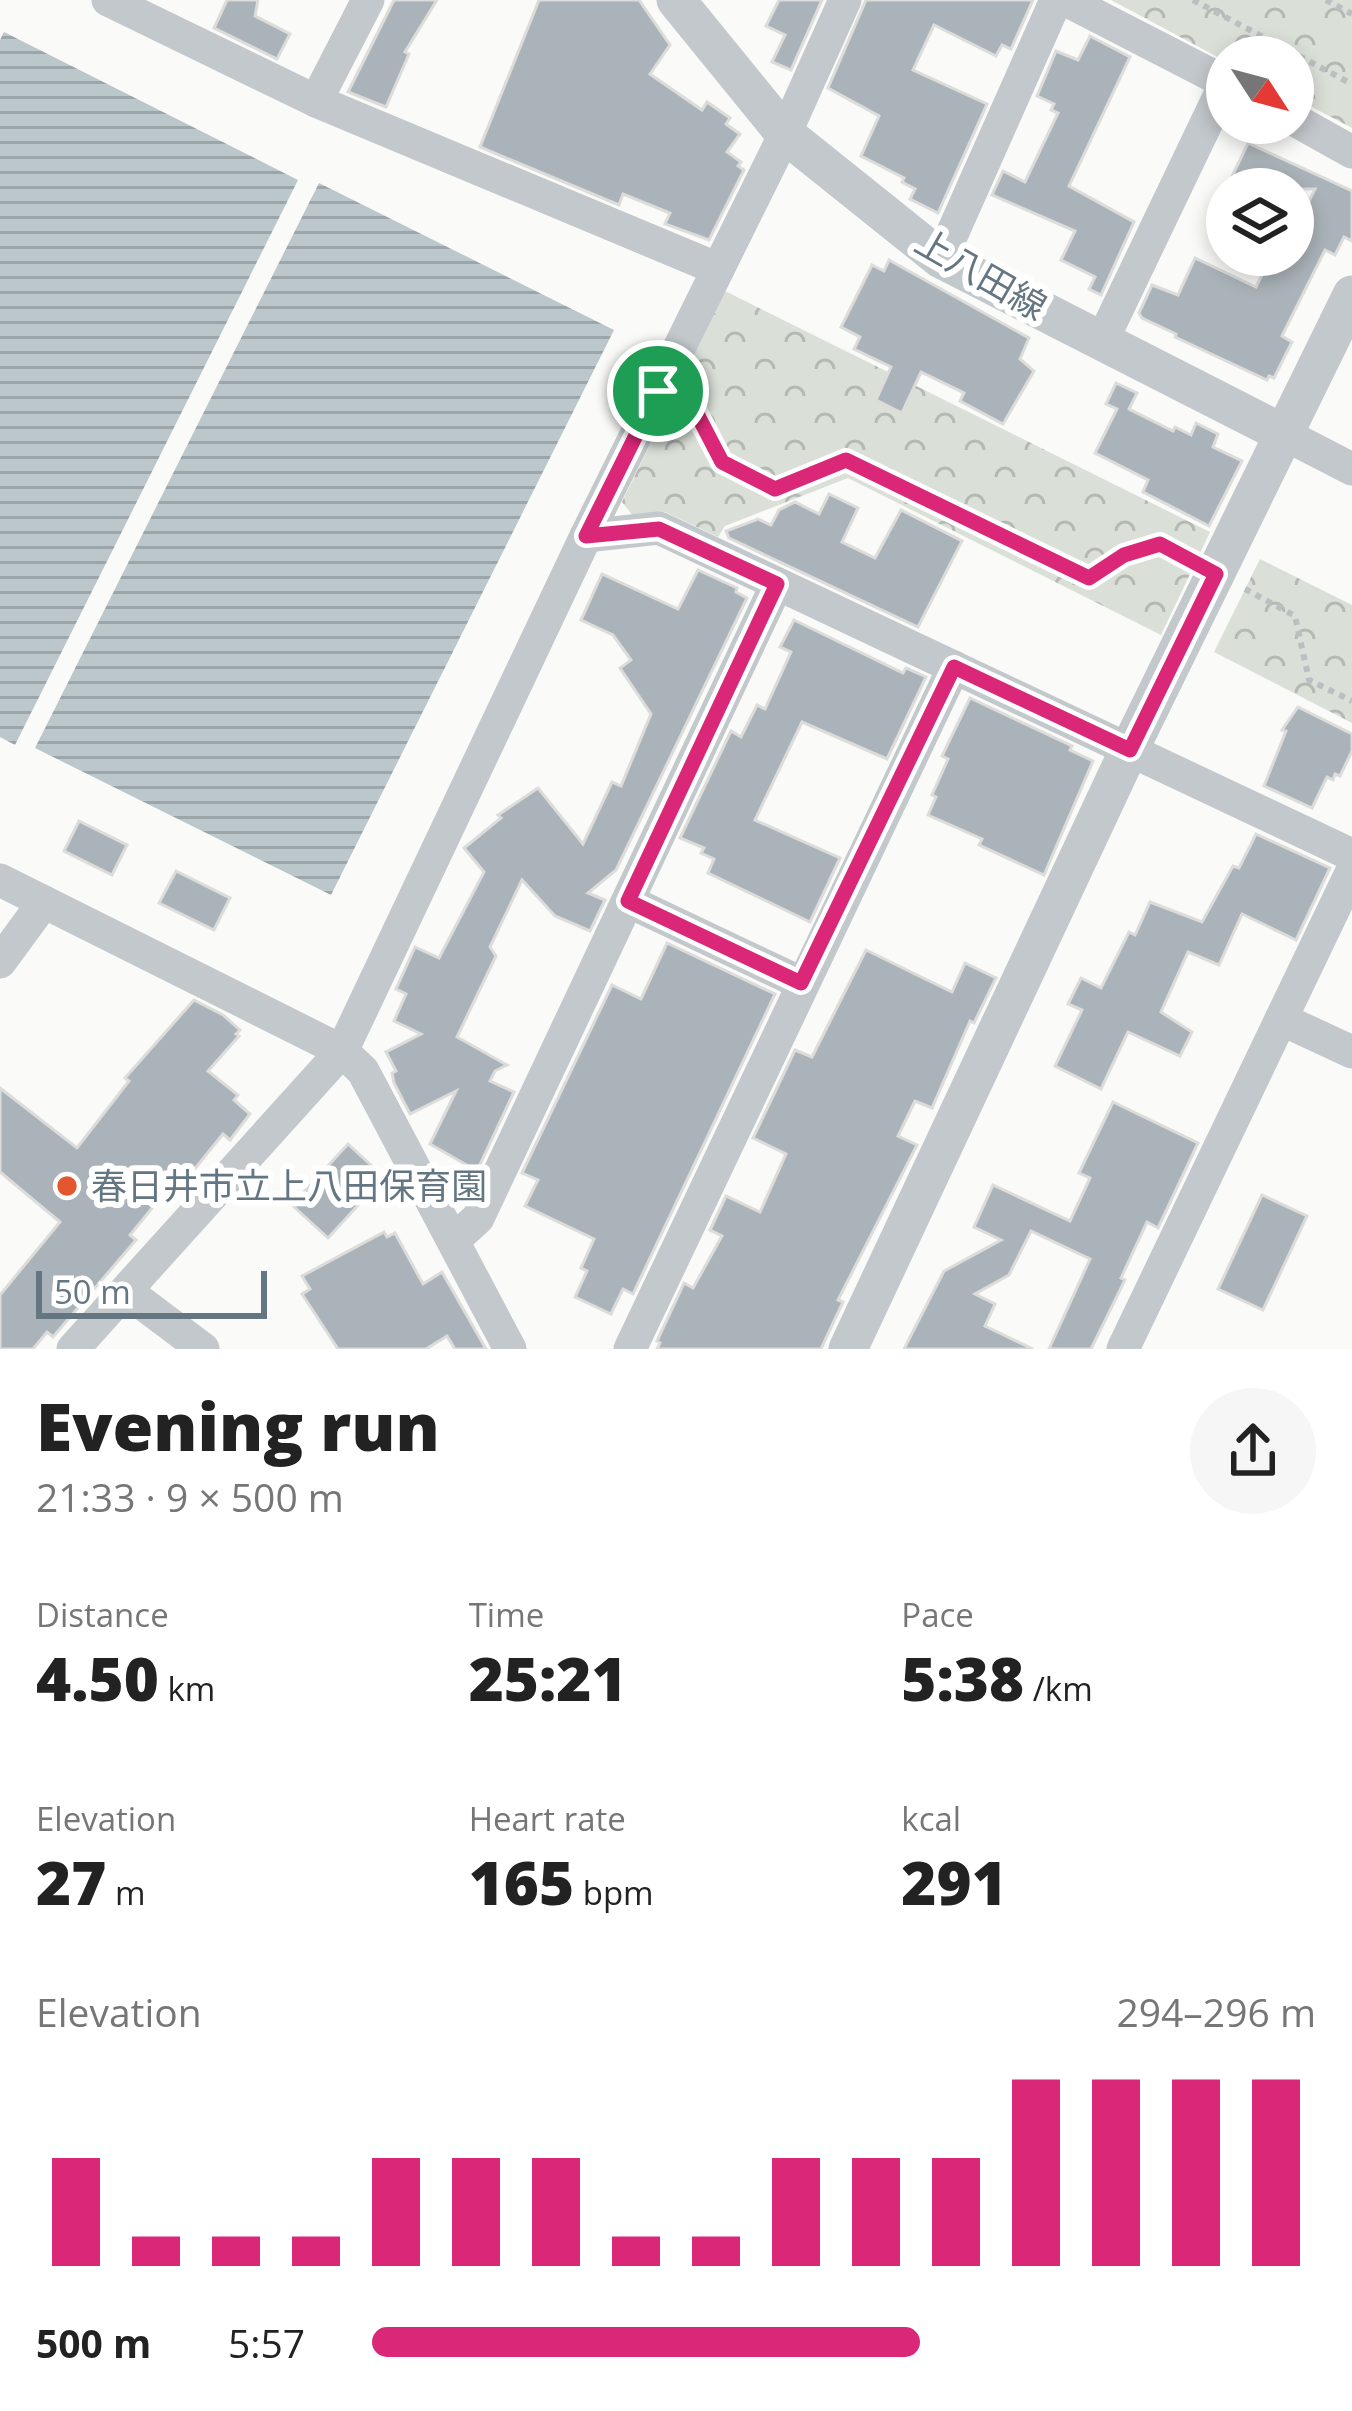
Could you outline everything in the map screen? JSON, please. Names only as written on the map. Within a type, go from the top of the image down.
[{"type":"street","points":[[108,0],[316,101],[718,269]]},
{"type":"street","points":[[316,101],[368,0]]},
{"type":"street","name":"上八田線","points":[[676,0],[785,134],[941,259],[1284,434]]},
{"type":"street","points":[[73,1349],[342,1051],[586,536],[785,134],[845,0]]},
{"type":"street","points":[[941,259],[1056,0]]},
{"type":"street","points":[[1066,0],[1206,72]]},
{"type":"street","points":[[1102,341],[1206,124]]},
{"type":"street","points":[[1314,131],[1352,152]]},
{"type":"street","points":[[848,1349],[1130,750],[1352,295]]},
{"type":"street","points":[[1284,434],[1352,469]]},
{"type":"street","points":[[586,536],[659,529],[1352,855]]},
{"type":"street","points":[[455,1239],[478,1218],[777,584]]},
{"type":"street","points":[[630,1349],[954,667]]},
{"type":"street","points":[[1123,1349],[1352,871]]},
{"type":"street","points":[[0,880],[342,1051],[363,1072],[510,1349]]},
{"type":"street","points":[[628,901],[801,983]]},
{"type":"street","points":[[0,962],[44,902]]},
{"type":"street","points":[[1281,1019],[1352,1052]]},
{"type":"street","points":[[126,1291],[203,1349]]},
{"type":"path","points":[[1193,0],[1352,84]]},
{"type":"path","points":[[1327,0],[1352,14]]},
{"type":"path","points":[[658,391],[696,412],[722,462],[775,489],[846,460],[1089,578],[1124,555],[1160,544],[1295,616],[1310,680],[1352,701]]},
{"type":"green space","points":[[1111,0],[1352,0],[1352,128],[1314,108],[1314,36],[1206,36],[1206,51]]},
{"type":"green space","points":[[725,291],[1210,532],[1161,635],[848,478],[725,526],[718,537],[665,512],[637,521],[622,502]]},
{"type":"green space","points":[[1260,559],[1352,605],[1352,723],[1214,652]]},
{"type":"shaded area","points":[[4,32],[298,180],[15,745],[0,737],[0,40]]},
{"type":"shaded area","points":[[319,183],[614,330],[331,895],[35,748]]},
{"type":"building","points":[[227,0],[258,0],[255,16],[290,34],[277,59],[214,28]]},
{"type":"building","points":[[394,0],[437,0],[405,52],[409,54],[386,107],[348,92]]},
{"type":"building","points":[[539,0],[639,0],[670,45],[650,74],[702,110],[707,102],[730,118],[726,124],[740,134],[727,152],[744,170],[709,240],[665,224],[670,213],[623,194],[619,205],[480,147]]},
{"type":"building","points":[[779,0],[822,0],[791,70],[772,62],[785,35],[766,26]]},
{"type":"building","points":[[866,0],[1033,0],[1011,49],[1002,45],[996,56],[934,25],[913,70],[987,104],[938,213],[910,199],[915,189],[902,182],[904,178],[861,156],[879,116],[828,88]]},
{"type":"building","points":[[1090,36],[1130,57],[1069,186],[1134,222],[1101,295],[1089,289],[1095,277],[1061,260],[1075,231],[992,195],[1003,171],[1025,182],[1058,113],[1051,110],[1054,104],[1037,96],[1056,51],[1078,60]]},
{"type":"building","points":[[1250,144],[1302,168],[1236,168]]},
{"type":"building","points":[[1314,173],[1352,191],[1352,241],[1344,237],[1335,255],[1325,250],[1314,272],[1314,191]]},
{"type":"building","points":[[1195,258],[1206,263],[1206,276],[1233,276],[1256,287],[1262,276],[1312,276],[1282,336],[1292,342],[1274,378],[1267,380],[1175,337],[1139,313],[1152,285],[1178,295]]},
{"type":"building","points":[[889,260],[1029,338],[1020,359],[1034,371],[1003,424],[960,401],[964,393],[921,372],[902,413],[876,400],[891,367],[854,349],[860,337],[841,327],[872,265],[884,271]]},
{"type":"building","points":[[1116,383],[1137,393],[1129,409],[1191,435],[1196,423],[1218,434],[1213,447],[1242,461],[1209,526],[1143,492],[1148,480],[1095,453],[1117,409],[1106,404]]},
{"type":"building","points":[[829,494],[858,508],[842,542],[875,558],[901,510],[962,541],[918,627],[729,538],[726,531],[758,519],[771,525],[779,510],[795,502],[819,514]]},
{"type":"building","points":[[698,570],[737,588],[747,598],[616,870],[588,893],[605,900],[590,931],[555,916],[522,880],[490,947],[496,956],[457,1037],[507,1065],[495,1071],[490,1081],[514,1092],[477,1171],[430,1144],[456,1091],[410,1114],[394,1083],[392,1073],[396,1071],[386,1052],[421,1034],[394,1021],[406,994],[396,989],[415,947],[439,958],[484,872],[464,848],[501,818],[498,815],[538,788],[583,844],[612,782],[621,786],[651,714],[620,668],[631,660],[613,635],[581,620],[602,574],[678,609]]},
{"type":"building","points":[[794,620],[903,673],[906,668],[926,677],[887,759],[802,722],[755,820],[840,858],[810,922],[708,873],[714,859],[701,853],[704,848],[680,838],[731,731],[741,737],[757,705],[765,709],[791,652],[780,647]]},
{"type":"building","points":[[970,698],[1072,746],[1070,750],[1093,761],[1044,875],[928,815],[948,759],[942,756]]},
{"type":"building","points":[[1298,707],[1352,734],[1352,751],[1340,776],[1327,777],[1312,808],[1264,786],[1286,731],[1282,730]]},
{"type":"building","points":[[79,821],[127,845],[112,875],[64,851]]},
{"type":"building","points":[[1256,834],[1330,868],[1296,940],[1242,914],[1219,965],[1188,952],[1161,1012],[1192,1032],[1180,1056],[1128,1032],[1101,1089],[1055,1066],[1082,1010],[1068,1004],[1081,978],[1101,988],[1150,902],[1202,922]]},
{"type":"building","points":[[176,871],[230,898],[214,930],[159,903]]},
{"type":"building","points":[[667,943],[775,994],[633,1294],[623,1289],[611,1314],[575,1297],[594,1239],[525,1206],[538,1180],[522,1173],[612,985],[641,999]]},
{"type":"building","points":[[866,950],[952,992],[965,963],[996,978],[974,1023],[970,1021],[932,1108],[915,1101],[898,1136],[917,1145],[838,1300],[843,1302],[821,1349],[657,1349],[684,1283],[693,1288],[722,1236],[710,1230],[726,1196],[760,1212],[786,1154],[753,1138],[795,1050],[812,1057]]},
{"type":"building","points":[[194,1000],[240,1030],[208,1071],[238,1095],[234,1100],[250,1114],[230,1140],[223,1134],[172,1197],[166,1191],[130,1235],[136,1240],[53,1337],[47,1332],[33,1349],[0,1349],[0,1295],[60,1222],[0,1172],[0,1088],[77,1148],[129,1081],[125,1078]]},
{"type":"building","points":[[1113,1102],[1198,1143],[1158,1228],[1147,1222],[1091,1349],[1049,1349],[1090,1259],[1031,1231],[1009,1275],[975,1294],[995,1304],[985,1326],[1033,1349],[904,1349],[944,1271],[1001,1240],[974,1227],[993,1185],[1070,1221],[1090,1178],[1079,1173]]},
{"type":"building","points":[[348,1144],[384,1177],[328,1238],[292,1205]]},
{"type":"building","points":[[1262,1195],[1307,1216],[1263,1310],[1218,1289]]},
{"type":"building","points":[[384,1232],[387,1237],[395,1233],[423,1284],[442,1272],[486,1349],[455,1349],[447,1336],[426,1349],[338,1349],[302,1294],[310,1289],[302,1276]]},
{"type":"place","name":"春日井市立上八田保育園","points":[[67,1186]]},
{"type":"route","points":[[658,391],[696,412],[722,462],[775,489],[846,460],[1089,578],[1124,555],[1160,544],[1216,574],[1130,750],[954,667],[801,983],[628,901],[777,584],[659,529],[586,536],[658,391]]}]
